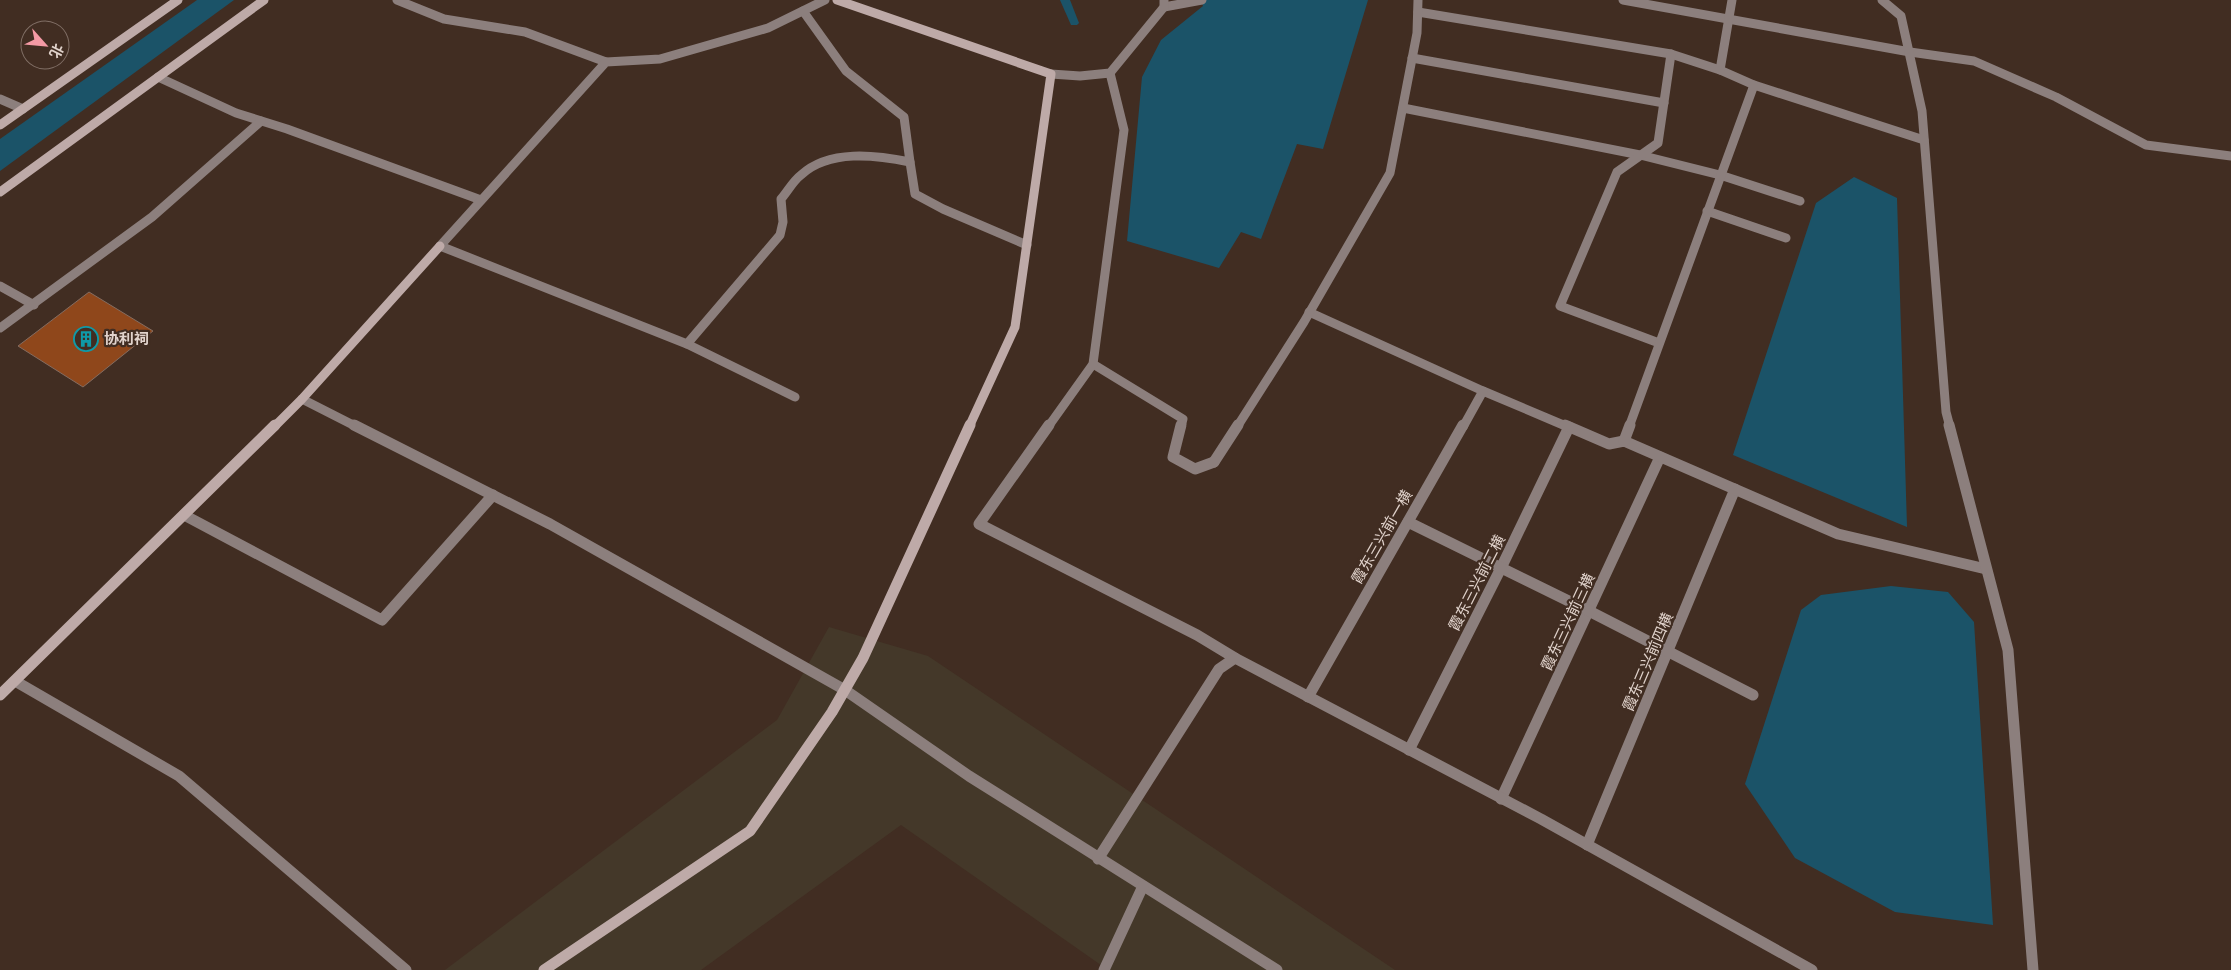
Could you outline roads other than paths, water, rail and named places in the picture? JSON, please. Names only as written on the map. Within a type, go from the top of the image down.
[{"type":"street","points":[[0,125],[178,0]]},
{"type":"street","points":[[0,192],[264,0]]},
{"type":"street","points":[[397,0],[444,19],[525,32],[606,62],[660,60],[768,28],[825,0]]},
{"type":"street","points":[[837,0],[1051,74],[1080,76],[1110,73],[1164,4],[1202,0]]},
{"type":"street","points":[[1093,364],[1183,419],[1173,457],[1195,469],[1214,462],[1309,312],[1390,173],[1417,33],[1418,0]]},
{"type":"street","points":[[1623,0],[1974,62],[2056,97],[2146,145],[2231,156]]},
{"type":"street","points":[[1720,70],[1732,0]]},
{"type":"street","points":[[1882,0],[1901,16],[1922,112],[1946,412],[2008,650],[2033,970]]},
{"type":"street","points":[[803,11],[846,71],[904,117],[915,194],[943,209],[1026,245]]},
{"type":"street","points":[[1418,12],[1671,54],[1720,70],[1754,85],[1924,140]]},
{"type":"street","points":[[1660,343],[1560,306],[1616,172],[1658,143],[1671,54]]},
{"type":"street","points":[[1412,58],[1664,103]]},
{"type":"street","points":[[0,695],[302,399],[606,62]]},
{"type":"street","points":[[1110,73],[1124,130],[1093,364],[979,524],[1197,635],[1234,658],[1587,845],[1812,970]]},
{"type":"street","points":[[544,970],[750,831],[832,712],[845,690],[863,658],[1015,327],[1051,74]]},
{"type":"street","points":[[158,77],[236,113],[481,200]]},
{"type":"street","points":[[1624,441],[1754,85]]},
{"type":"street","points":[[0,99],[23,109]]},
{"type":"street","points":[[1403,108],[1640,155],[1720,174],[1800,201]]},
{"type":"street","points":[[0,328],[152,217],[261,121]]},
{"type":"street","points":[[687,344],[780,235],[783,222],[781,199],[803,172],[833,159],[882,156],[910,162]]},
{"type":"street","points":[[1707,211],[1786,238]]},
{"type":"street","points":[[440,246],[687,344],[795,397]]},
{"type":"street","points":[[0,286],[34,305]]},
{"type":"street","points":[[1309,312],[1483,392],[1609,444],[1624,441],[1838,534],[1986,569]]},
{"type":"street","name":"霞东三兴前一横","points":[[1308,697],[1483,392]]},
{"type":"street","points":[[302,399],[550,524],[845,690],[969,776],[1277,970]]},
{"type":"street","name":"霞东三兴前二横","points":[[1409,750],[1502,568],[1569,427]]},
{"type":"street","name":"霞东三兴前三横","points":[[1501,799],[1660,457]]},
{"type":"street","name":"霞东三兴前四横","points":[[1587,845],[1735,489]]},
{"type":"street","points":[[184,515],[382,620],[493,495]]},
{"type":"street","points":[[1408,522],[1753,695]]},
{"type":"street","points":[[1098,859],[1219,669],[1234,658]]},
{"type":"street","points":[[15,681],[179,776],[406,970]]},
{"type":"street","points":[[1104,970],[1143,886]]},
{"type":"water","points":[[197,0],[234,0],[0,171],[0,139]]},
{"type":"water","points":[[1201,0],[1368,0],[1323,149],[1297,144],[1261,239],[1241,232],[1219,268],[1127,241],[1142,77],[1161,40],[1203,6]]},
{"type":"water","points":[[1854,177],[1897,198],[1907,527],[1733,455],[1816,203]]},
{"type":"water","points":[[1891,586],[1948,592],[1974,622],[1993,925],[1895,912],[1795,858],[1745,784],[1801,610],[1821,595]]},
{"type":"waterway","points":[[1065,0],[1074,23]]},
{"type":"place","name":"协利祠","points":[[86,339]]}]
